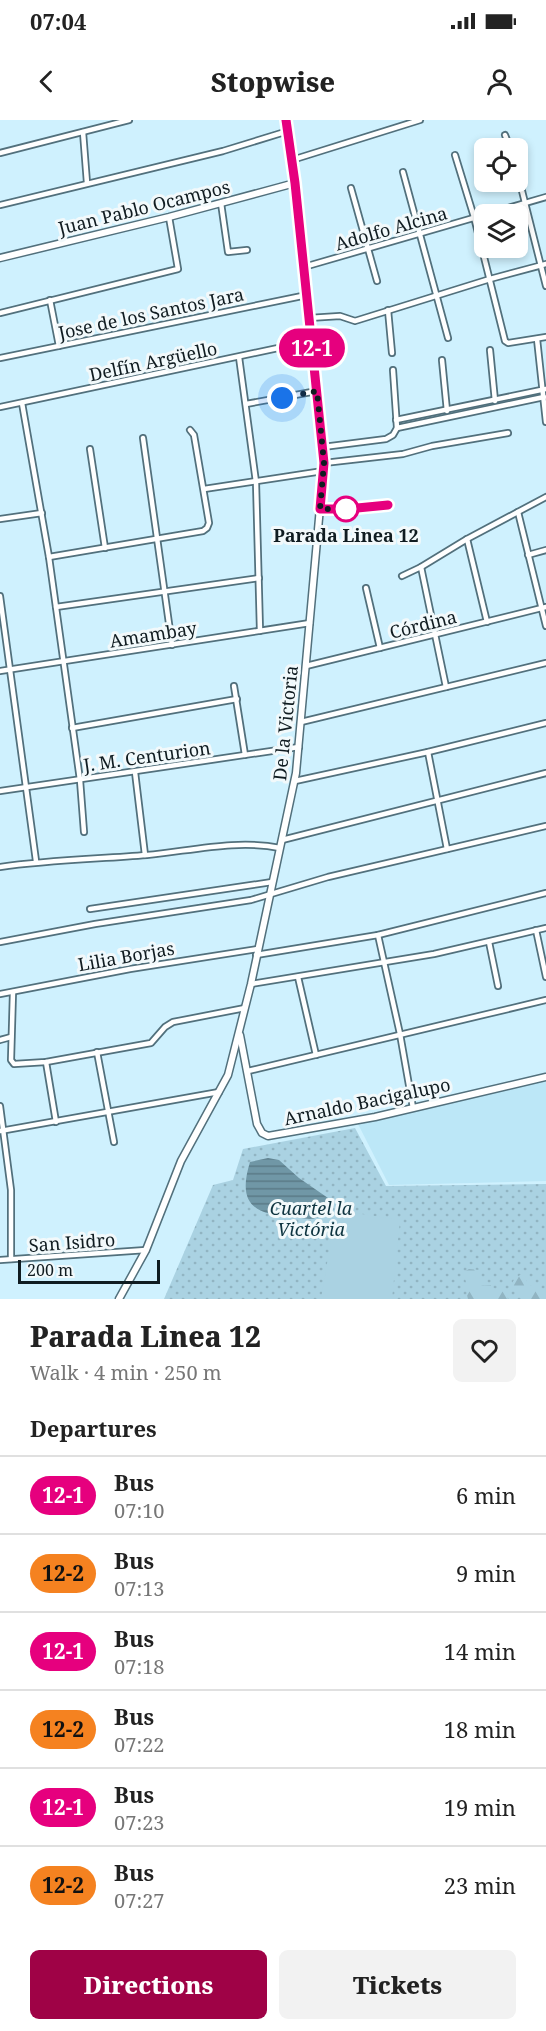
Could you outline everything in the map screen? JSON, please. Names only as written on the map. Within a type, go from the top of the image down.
[{"type":"main road","name":"De la Victoria","points":[[118,1299],[146,1250],[181,1161],[228,1075],[239,1047],[239,1032],[295,781],[324,463],[295,183],[286,120]]},
{"type":"main road","name":"Juan Pablo Ocampos","points":[[0,258],[169,217],[295,183]]},
{"type":"main road","name":"Arnaldo Bacigalupo","points":[[239,1047],[248,1071],[257,1124],[262,1133],[268,1136],[375,1117],[546,1077]]},
{"type":"street","points":[[0,153],[129,120]]},
{"type":"street","points":[[292,160],[420,120]]},
{"type":"street","points":[[0,205],[223,151],[288,130]]},
{"type":"street","points":[[83,132],[87,183]]},
{"type":"street","points":[[455,155],[474,217]]},
{"type":"street","points":[[403,172],[448,338]]},
{"type":"street","points":[[351,188],[377,280]]},
{"type":"street","points":[[523,192],[544,265],[546,286]]},
{"type":"street","name":"Adolfo Alcina","points":[[522,204],[546,197]]},
{"type":"street","points":[[221,203],[228,252],[247,250]]},
{"type":"street","points":[[0,312],[178,269],[169,217]]},
{"type":"street","name":"Adolfo Alcina","points":[[304,267],[474,217]]},
{"type":"street","points":[[485,258],[506,342],[546,337]]},
{"type":"street","points":[[309,318],[340,316],[355,321],[490,279],[544,265]]},
{"type":"street","name":"Jose de los Santos Jara","points":[[0,358],[307,295]]},
{"type":"street","points":[[50,300],[58,346]]},
{"type":"street","points":[[388,310],[392,353]]},
{"type":"street","points":[[537,339],[545,389],[546,422]]},
{"type":"street","name":"Delfín Argüello","points":[[0,407],[311,341]]},
{"type":"street","points":[[490,350],[495,406]]},
{"type":"street","points":[[239,357],[256,482],[260,632]]},
{"type":"street","points":[[442,360],[447,417]]},
{"type":"street","points":[[322,447],[386,439],[393,435],[397,428],[393,370]]},
{"type":"street","points":[[396,420],[545,389]]},
{"type":"street","points":[[246,404],[317,391]]},
{"type":"street","points":[[397,428],[544,397]]},
{"type":"street","points":[[22,403],[49,557],[80,780],[84,832]]},
{"type":"street","points":[[49,557],[158,540],[203,531],[207,528],[209,523],[204,489],[194,435],[190,430]]},
{"type":"street","points":[[324,463],[403,454],[432,446],[508,433]]},
{"type":"street","points":[[143,438],[172,645]]},
{"type":"street","points":[[90,449],[105,549]]},
{"type":"street","points":[[204,489],[323,471]]},
{"type":"street","points":[[402,576],[546,497]]},
{"type":"street","points":[[518,512],[544,608],[546,626]]},
{"type":"street","points":[[0,519],[42,513]]},
{"type":"street","points":[[467,539],[487,622]]},
{"type":"street","points":[[528,555],[546,550]]},
{"type":"street","points":[[421,567],[446,687]]},
{"type":"street","points":[[56,607],[259,578]]},
{"type":"street","points":[[366,588],[380,648]]},
{"type":"street","points":[[0,596],[36,861]]},
{"type":"street","name":"Córdina","points":[[306,666],[544,608]]},
{"type":"street","name":"Amambay","points":[[0,671],[310,623]]},
{"type":"street","points":[[301,722],[546,663]]},
{"type":"street","points":[[234,686],[245,755]]},
{"type":"street","points":[[72,728],[237,699]]},
{"type":"street","points":[[295,781],[546,723]]},
{"type":"street","name":"J. M. Centurion","points":[[0,791],[299,747]]},
{"type":"street","points":[[428,752],[447,849]]},
{"type":"street","points":[[135,772],[145,855]]},
{"type":"street","points":[[282,840],[546,773]]},
{"type":"street","points":[[0,942],[269,896],[328,877],[546,826]]},
{"type":"street","points":[[0,867],[36,861],[145,855],[251,844],[280,848]]},
{"type":"street","points":[[90,909],[272,882]]},
{"type":"street","name":"Lilia Borjas","points":[[0,994],[130,969],[378,935],[546,893]]},
{"type":"street","points":[[251,984],[385,962],[489,942],[546,928]]},
{"type":"street","points":[[536,930],[546,977]]},
{"type":"street","points":[[378,935],[400,1034],[413,1107]]},
{"type":"street","points":[[489,942],[498,986]]},
{"type":"street","points":[[298,977],[316,1055]]},
{"type":"street","points":[[13,992],[11,1037],[14,1064],[46,1062],[151,1042],[173,1022],[245,1008]]},
{"type":"street","points":[[248,1071],[546,1000]]},
{"type":"street","points":[[0,1040],[11,1037]]},
{"type":"street","points":[[97,1052],[114,1142]]},
{"type":"street","points":[[46,1062],[56,1122]]},
{"type":"street","points":[[2,1131],[219,1092]]},
{"type":"street","points":[[0,1106],[11,1190],[11,1259]]},
{"type":"street","name":"San Isidro","points":[[0,1260],[146,1250]]},
{"type":"shaded area","points":[[546,1081],[546,1181],[389,1185],[358,1124]]},
{"type":"shaded area","points":[[268,1158],[279,1160],[299,1178],[328,1198],[322,1215],[309,1219],[280,1216],[259,1210],[252,1205],[246,1188],[250,1162]]},
{"type":"green space","name":"Cuartel la Victória","points":[[355,1128],[386,1186],[546,1184],[546,1299],[164,1299],[213,1185],[233,1180],[243,1149]]},
{"type":"green space","points":[[336,1210],[400,1220],[392,1299],[321,1299]]},
{"type":"green space","points":[[469,1269],[479,1270],[479,1286],[491,1285],[505,1292],[508,1299],[468,1299],[462,1273]]},
{"type":"green space","points":[[525,1274],[528,1286],[536,1284],[544,1289],[546,1299],[523,1299],[521,1293],[514,1291],[513,1281]]},
{"type":"bus line","name":"12-1","points":[[286,120],[295,183],[324,463],[320,509],[388,505]]},
{"type":"place","name":"Parada Linea 12","points":[[346,509]]},
{"type":"route","points":[[282,398],[317,391],[324,463],[320,509],[346,509]]}]
